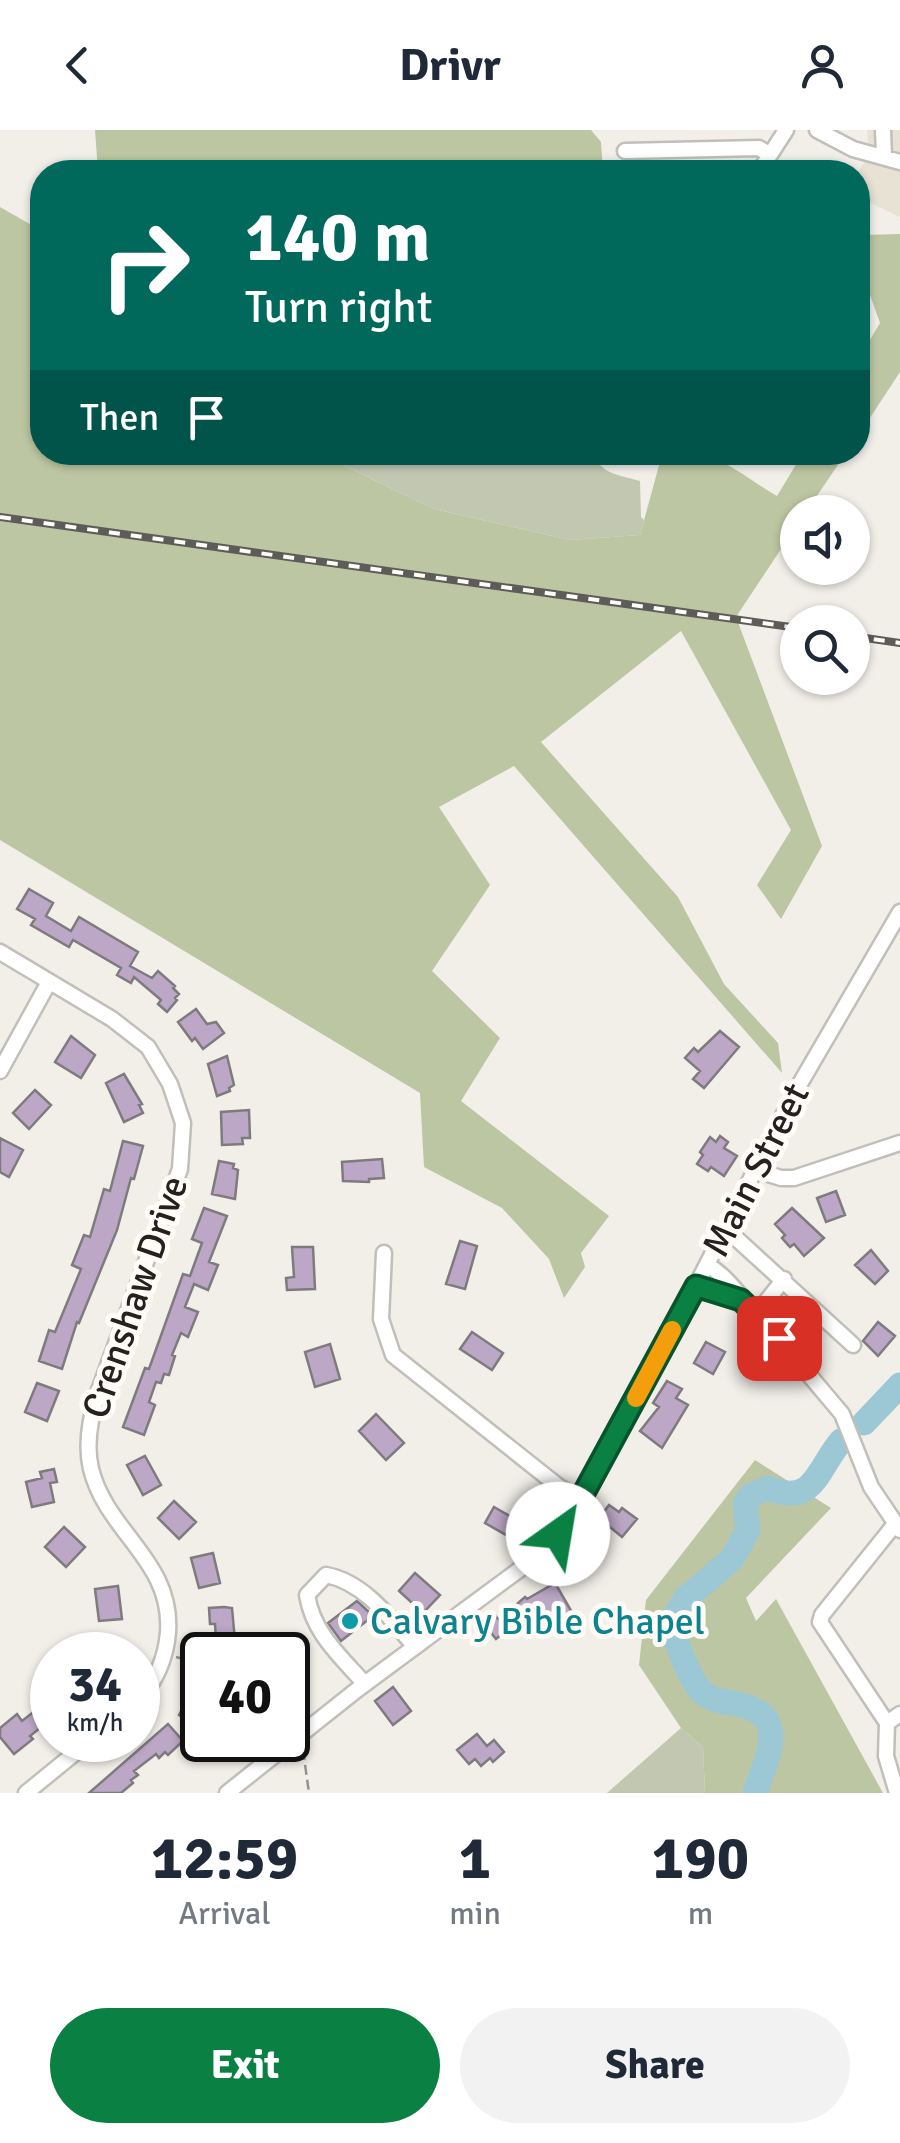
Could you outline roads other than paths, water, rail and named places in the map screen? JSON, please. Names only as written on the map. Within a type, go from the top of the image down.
[{"type":"street","points":[[767,160],[786,130]]},
{"type":"street","points":[[816,130],[853,148],[900,162]]},
{"type":"street","points":[[883,130],[884,157]]},
{"type":"street","points":[[626,151],[759,148],[770,155]]},
{"type":"street","name":"Main Street","points":[[227,1793],[548,1546],[580,1500],[794,1094],[900,912]]},
{"type":"street","name":"Crenshaw Drive","points":[[0,952],[112,1020],[148,1047],[170,1084],[183,1123],[180,1170],[98,1393],[89,1432],[91,1469],[106,1506],[147,1558],[166,1595],[168,1628],[160,1666]]},
{"type":"street","points":[[0,1071],[49,982]]},
{"type":"street","points":[[755,1170],[794,1178],[900,1143]]},
{"type":"street","points":[[726,1229],[853,1345]]},
{"type":"street","points":[[384,1254],[381,1319],[393,1355],[580,1500]]},
{"type":"street","points":[[707,1265],[732,1285],[741,1300]]},
{"type":"street","points":[[757,1312],[784,1280]]},
{"type":"street","points":[[696,1286],[741,1300],[757,1312],[842,1414],[871,1487],[898,1527],[820,1621],[887,1723],[886,1756],[897,1793]]},
{"type":"street","points":[[365,1684],[324,1640],[311,1617],[308,1594],[326,1575],[342,1578],[381,1608],[415,1646]]},
{"type":"street","points":[[887,1723],[900,1714]]},
{"type":"street","points":[[26,1793],[65,1762]]},
{"type":"waterway","points":[[864,1423],[900,1385]]},
{"type":"waterway","points":[[755,1793],[769,1749],[769,1725],[751,1708],[703,1693],[688,1670],[671,1623],[685,1599],[732,1559],[748,1530],[745,1504],[750,1496],[768,1488],[783,1493],[805,1489],[841,1441]]},
{"type":"railway","points":[[0,517],[780,625]]},
{"type":"railway","points":[[870,639],[900,643]]},
{"type":"place","name":"Calvary Bible Chapel","points":[[350,1621]]}]
